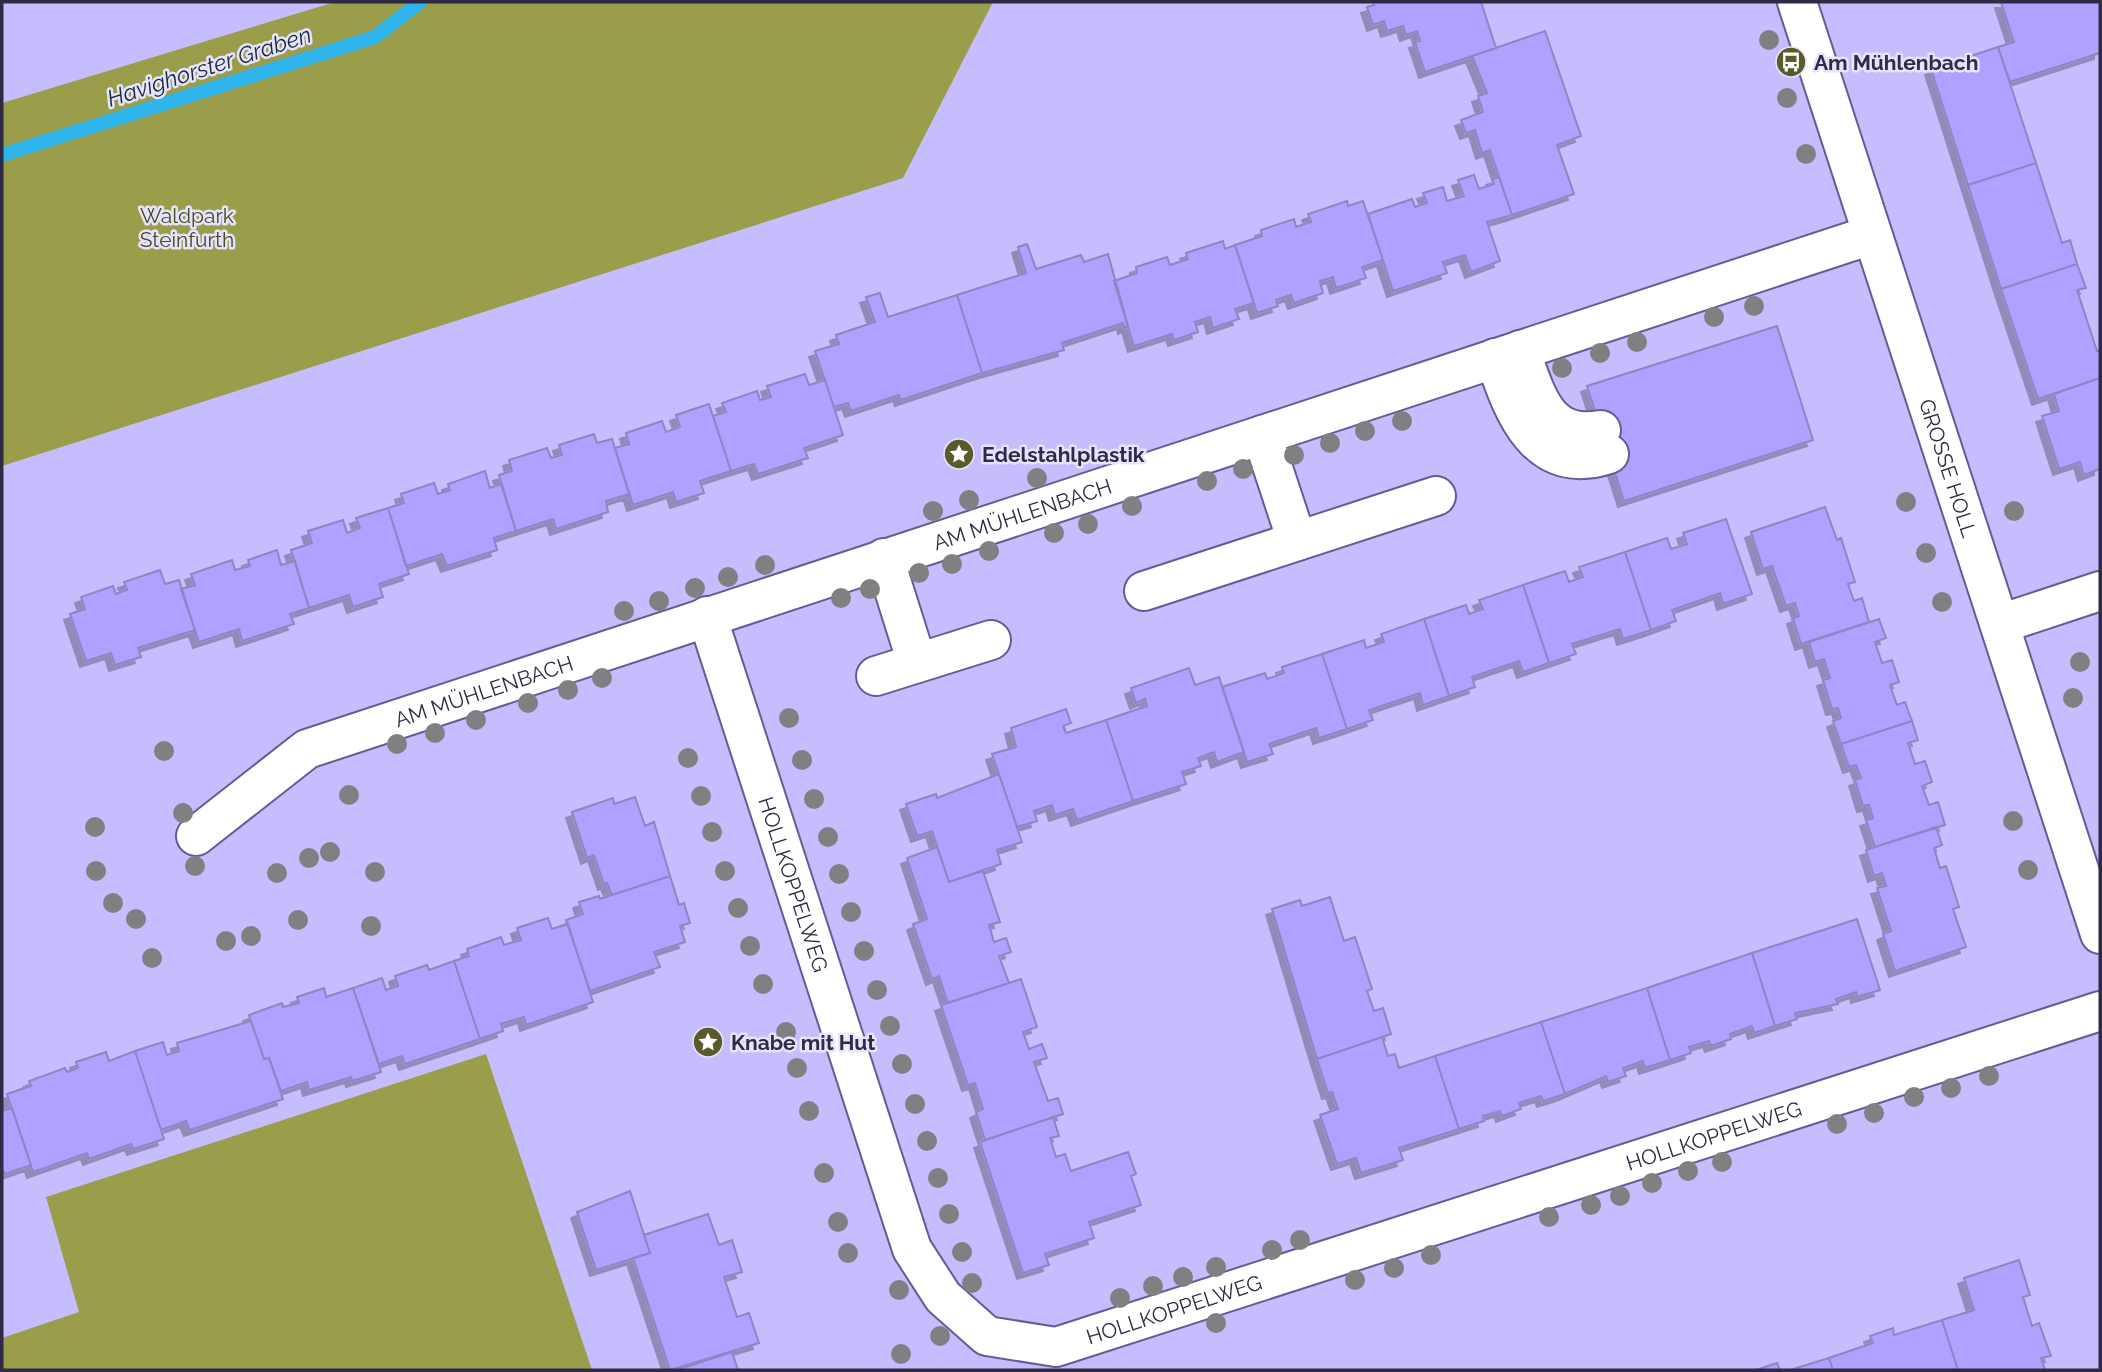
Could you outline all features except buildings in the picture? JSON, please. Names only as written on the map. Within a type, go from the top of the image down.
[{"type":"street","name":"GROSSE HOLL","points":[[1797,2],[2100,934]]},
{"type":"street","name":"AM MÜHLENBACH","points":[[196,836],[307,749],[1871,235]]},
{"type":"street","points":[[1507,354],[1512,408],[1527,432],[1548,450],[1589,461],[1605,442]]},
{"type":"street","points":[[1262,435],[1297,541]]},
{"type":"street","points":[[1144,592],[1436,496]]},
{"type":"street","points":[[884,558],[917,663]]},
{"type":"street","points":[[2000,624],[2100,591]]},
{"type":"street","name":"HOLLKOPPELWEG","points":[[708,616],[912,1250],[943,1297],[987,1336],[1056,1347],[2100,1011]]},
{"type":"street","points":[[877,676],[991,640]]},
{"type":"green space","name":"Waldpark Steinfurth","points":[[335,2],[993,2],[903,178],[2,466],[2,103]]},
{"type":"green space","points":[[486,1054],[592,1370],[2,1370],[2,1338],[79,1312],[46,1197]]},
{"type":"waterway","name":"Havighorster Graben","points":[[2,155],[375,37],[420,2]]},
{"type":"place","name":"Am Mühlenbach","points":[[1791,62]]},
{"type":"place","name":"Edelstahlplastik","points":[[959,454]]},
{"type":"place","name":"Knabe mit Hut","points":[[708,1042]]}]
